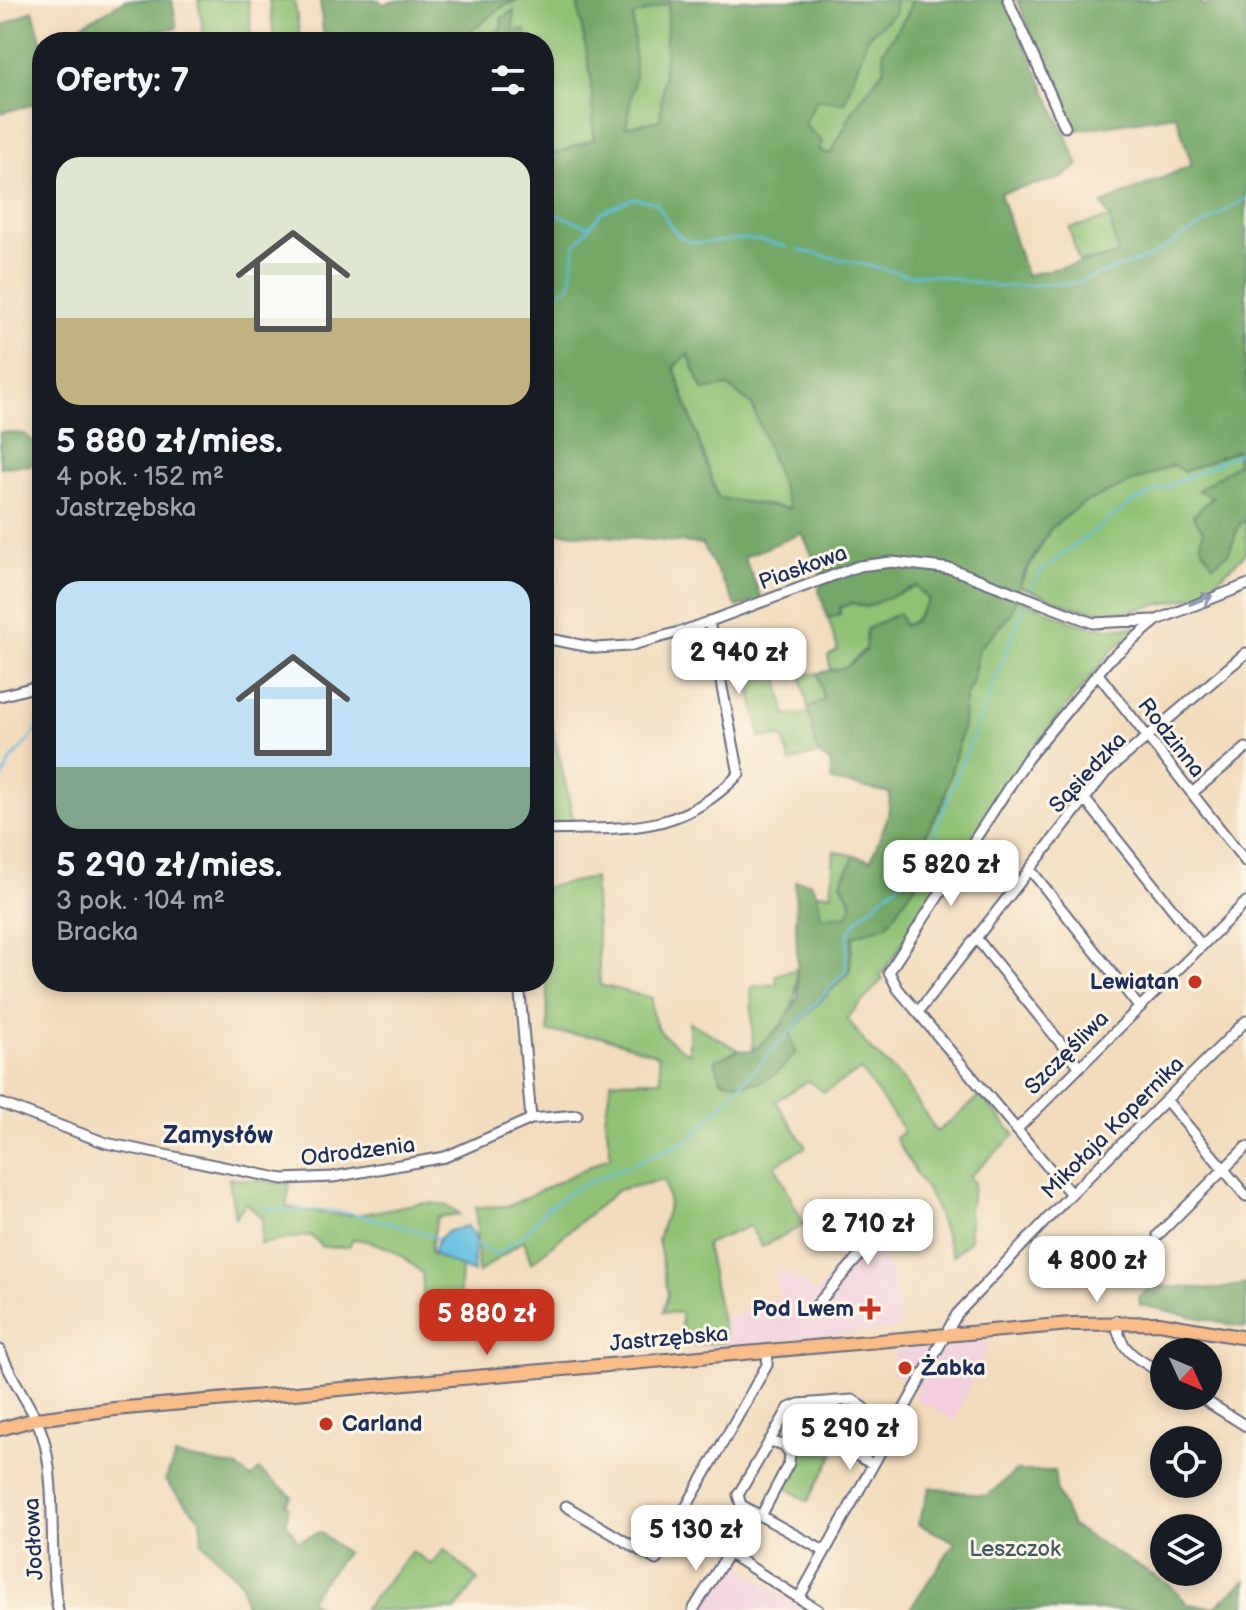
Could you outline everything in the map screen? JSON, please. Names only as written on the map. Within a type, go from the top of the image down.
[{"type":"main road","name":"Jastrzębska","points":[[0,1429],[36,1419],[115,1409],[1116,1321],[1187,1326],[1246,1338]]},
{"type":"street","points":[[1008,0],[1065,127]]},
{"type":"street","name":"Piaskowa","points":[[554,640],[596,648],[629,646],[709,621],[859,566],[892,562],[952,569],[1081,620],[1119,623],[1157,620]]},
{"type":"street","points":[[1071,1194],[892,981],[889,972],[1027,759],[1098,674],[1157,620],[1246,585]]},
{"type":"street","points":[[554,830],[652,827],[696,808],[739,774],[709,621]]},
{"type":"street","name":"Sąsiedzka","points":[[918,1012],[1084,798],[1147,736],[1246,653]]},
{"type":"street","name":"Rodzinna","points":[[1098,674],[1246,862]]},
{"type":"street","points":[[0,696],[32,688]]},
{"type":"street","points":[[1192,793],[1246,748]]},
{"type":"street","points":[[1084,798],[1202,946]]},
{"type":"street","points":[[1030,869],[1139,1007]]},
{"type":"street","name":"Szczęśliwa","points":[[1017,1129],[1246,902]]},
{"type":"street","points":[[977,939],[1079,1066]]},
{"type":"street","points":[[520,992],[531,1119]]},
{"type":"street","name":"Mikołaja Kopernika","points":[[799,1598],[945,1335],[973,1295],[1246,1021]]},
{"type":"street","points":[[1166,1100],[1221,1170],[1246,1196]]},
{"type":"street","name":"Odrodzenia","points":[[0,1103],[106,1143],[283,1179],[333,1177],[445,1157],[531,1119],[577,1115]]},
{"type":"street","points":[[1158,1235],[1246,1147]]},
{"type":"street","points":[[814,1308],[900,1209]]},
{"type":"street","points":[[1116,1321],[1118,1336],[1130,1355],[1150,1366]]},
{"type":"street","name":"Jodłowa","points":[[0,1350],[14,1385],[36,1419],[45,1448],[58,1610]]},
{"type":"street","points":[[566,1506],[656,1560],[767,1365],[768,1351]]},
{"type":"street","points":[[824,1551],[741,1505],[738,1495],[789,1408],[799,1404],[853,1400],[864,1408],[865,1413],[843,1446]]},
{"type":"street","points":[[835,1401],[843,1446]]},
{"type":"street","points":[[1220,1410],[1246,1426]]},
{"type":"street","points":[[769,1441],[784,1445],[843,1446],[873,1464]]},
{"type":"street","points":[[761,1516],[789,1463],[790,1454],[784,1445]]},
{"type":"street","points":[[678,1521],[818,1610]]},
{"type":"street","points":[[693,1610],[728,1554]]},
{"type":"shaded area","points":[[865,1238],[892,1273],[900,1328],[728,1346],[724,1321],[781,1296],[773,1276],[780,1270],[804,1283],[815,1294]]},
{"type":"shaded area","points":[[991,1342],[954,1420],[913,1398],[918,1388],[891,1372],[895,1350]]},
{"type":"shaded area","points":[[731,1559],[806,1610],[695,1610],[726,1561]]},
{"type":"green space","points":[[125,0],[172,0],[177,28],[142,32],[69,32]]},
{"type":"green space","points":[[198,0],[248,0],[251,32],[203,32]]},
{"type":"green space","points":[[269,0],[294,0],[299,32],[274,32]]},
{"type":"green space","points":[[320,0],[380,0],[381,4],[402,0],[517,0],[500,8],[470,32],[323,32]]},
{"type":"green space","points":[[517,0],[577,0],[591,76],[594,139],[554,154],[554,32],[513,32],[501,28],[496,32],[470,32],[500,8]]},
{"type":"green space","points":[[577,0],[895,0],[895,13],[868,36],[844,103],[817,99],[804,124],[822,142],[818,150],[831,154],[855,107],[885,68],[883,51],[907,15],[912,0],[1005,0],[1079,165],[1062,178],[1000,193],[1026,275],[1118,255],[1110,218],[1102,204],[1192,165],[1176,115],[1071,131],[1017,0],[1200,0],[1205,7],[1213,0],[1246,0],[1246,521],[1240,523],[1229,552],[1213,565],[1201,545],[1203,531],[1193,516],[1213,497],[1198,490],[1237,464],[1237,450],[1184,472],[1173,465],[1085,502],[1051,528],[1022,577],[1011,614],[979,648],[972,683],[965,697],[962,729],[943,803],[926,833],[926,870],[887,925],[853,936],[849,972],[790,1031],[795,1053],[779,1071],[754,1083],[721,1080],[715,1061],[739,1050],[753,1051],[781,1026],[798,998],[795,881],[810,882],[817,893],[821,916],[847,916],[852,904],[841,882],[855,856],[871,860],[888,816],[890,793],[832,781],[830,762],[818,754],[808,708],[824,700],[818,673],[847,667],[865,651],[867,629],[899,613],[904,626],[914,621],[929,600],[916,586],[866,607],[853,603],[840,607],[840,614],[828,618],[819,591],[822,577],[802,533],[744,557],[762,599],[737,607],[702,544],[554,532],[554,154],[594,139],[591,76]],"holes":[[[669,3],[660,120],[626,127],[635,74],[633,16]],[[688,354],[703,390],[728,386],[752,405],[790,509],[718,498],[674,367]]]},
{"type":"green space","points":[[895,0],[912,0],[907,15],[883,51],[885,67],[855,107],[831,155],[818,149],[804,124],[817,99],[844,103],[868,36],[895,13]]},
{"type":"green space","points":[[669,3],[660,121],[625,127],[635,74],[633,16]]},
{"type":"green space","points":[[33,10],[39,32],[32,32],[32,105],[0,113],[0,27]]},
{"type":"green space","points":[[514,10],[513,31],[526,32],[496,32],[501,28],[502,18]]},
{"type":"green space","points":[[1110,218],[1119,255],[1079,262],[1069,228]]},
{"type":"green space","points":[[689,354],[752,405],[791,509],[718,498],[674,367]]},
{"type":"green space","points":[[1246,431],[1237,464],[1199,490],[1213,497],[1203,531],[1213,564],[1229,552],[1240,523],[1246,521],[1246,553],[1200,596],[1113,614],[1074,607],[1019,586],[1051,528],[1085,502]]},
{"type":"green space","points":[[0,432],[25,434],[32,441],[32,465],[0,467]]},
{"type":"green space","points":[[916,586],[929,600],[914,621],[904,626],[899,614],[847,667],[831,671],[828,656],[838,650],[828,618],[840,614],[840,607],[853,603],[866,607]]},
{"type":"green space","points":[[1016,596],[1077,623],[1106,628],[1144,626],[1144,629],[1114,648],[1021,762],[932,903],[880,976],[883,979],[847,1018],[866,1044],[903,1080],[937,1132],[981,1096],[1015,1135],[969,1177],[974,1183],[969,1209],[970,1240],[953,1256],[932,1200],[895,1138],[904,1131],[861,1070],[824,1092],[808,1081],[776,1101],[806,1147],[775,1165],[804,1225],[762,1247],[750,1226],[706,1244],[726,1342],[682,1346],[681,1313],[663,1312],[668,1294],[658,1239],[669,1204],[664,1180],[618,1190],[531,1263],[524,1240],[478,1273],[476,1207],[509,1206],[611,1156],[605,1118],[611,1081],[661,1080],[658,1055],[603,1037],[548,1032],[547,992],[554,992],[554,885],[594,878],[600,985],[652,998],[653,1017],[660,1032],[689,1053],[689,1022],[739,1050],[715,1061],[721,1080],[754,1083],[771,1076],[795,1053],[790,1032],[849,972],[853,936],[887,925],[926,870],[926,833],[943,803],[962,729],[965,697],[972,683],[979,648],[1011,614]]},
{"type":"green space","points":[[818,673],[825,700],[808,708],[801,675]]},
{"type":"green space","points":[[778,677],[786,716],[809,713],[818,754],[790,762],[783,737],[761,738],[749,682]]},
{"type":"green space","points":[[554,734],[575,826],[554,825]]},
{"type":"green space","points":[[834,851],[855,856],[841,882],[852,904],[847,916],[821,916],[817,893],[831,894]]},
{"type":"green space","points":[[796,969],[792,1007],[781,1025],[753,1052],[751,987],[777,984],[776,975]]},
{"type":"green space","points":[[229,1178],[290,1184],[286,1207],[325,1213],[362,1214],[421,1203],[449,1207],[460,1214],[437,1217],[430,1253],[461,1267],[459,1301],[424,1303],[422,1273],[399,1254],[373,1242],[353,1239],[349,1247],[323,1247],[310,1235],[260,1244],[263,1220],[246,1202],[235,1218]]},
{"type":"green space","points":[[1246,1284],[1246,1328],[1140,1305],[1138,1297],[1153,1286],[1218,1289]]},
{"type":"green space","points":[[793,1452],[834,1454],[808,1501],[786,1488],[795,1469]]},
{"type":"green space","points":[[175,1456],[237,1467],[251,1478],[259,1470],[292,1496],[286,1504],[289,1507],[286,1521],[298,1541],[320,1532],[346,1553],[309,1599],[321,1610],[246,1610],[242,1584],[202,1542],[200,1519],[165,1481]]},
{"type":"green space","name":"Leszczok","points":[[1016,1471],[1054,1471],[1057,1492],[1072,1526],[1150,1573],[1150,1586],[1171,1586],[1188,1604],[1215,1607],[1246,1580],[1246,1610],[909,1610],[955,1542],[918,1524],[930,1487],[987,1496]]},
{"type":"green space","points":[[444,1549],[478,1580],[455,1610],[363,1610],[412,1551],[432,1565]]},
{"type":"water","points":[[467,1226],[475,1235],[473,1273],[433,1254],[444,1234]]},
{"type":"waterway","points":[[554,295],[570,286],[575,245],[602,212],[634,198],[657,203],[675,232],[692,242],[750,239],[787,247]]},
{"type":"waterway","points":[[798,250],[910,275],[934,275],[999,287],[1073,283],[1148,258],[1246,198]]},
{"type":"waterway","points":[[554,212],[590,227]]},
{"type":"waterway","points":[[1030,591],[1041,571],[1131,503],[1246,450]]},
{"type":"waterway","points":[[475,1245],[497,1254],[527,1232],[545,1210],[576,1188],[689,1140],[845,972],[848,935],[856,921],[917,867],[933,837],[1025,604]]},
{"type":"waterway","points":[[0,785],[10,761],[32,736]]},
{"type":"waterway","points":[[262,1207],[346,1213],[437,1238]]},
{"type":"place","name":"Lewiatan","points":[[1195,982]]},
{"type":"place","name":"Pod Lwem","points":[[870,1309]]},
{"type":"place","name":"Żabka","points":[[905,1368]]},
{"type":"place","name":"Carland","points":[[326,1424]]},
{"type":"district","name":"Zamysłów","points":[[218,1135]]}]
